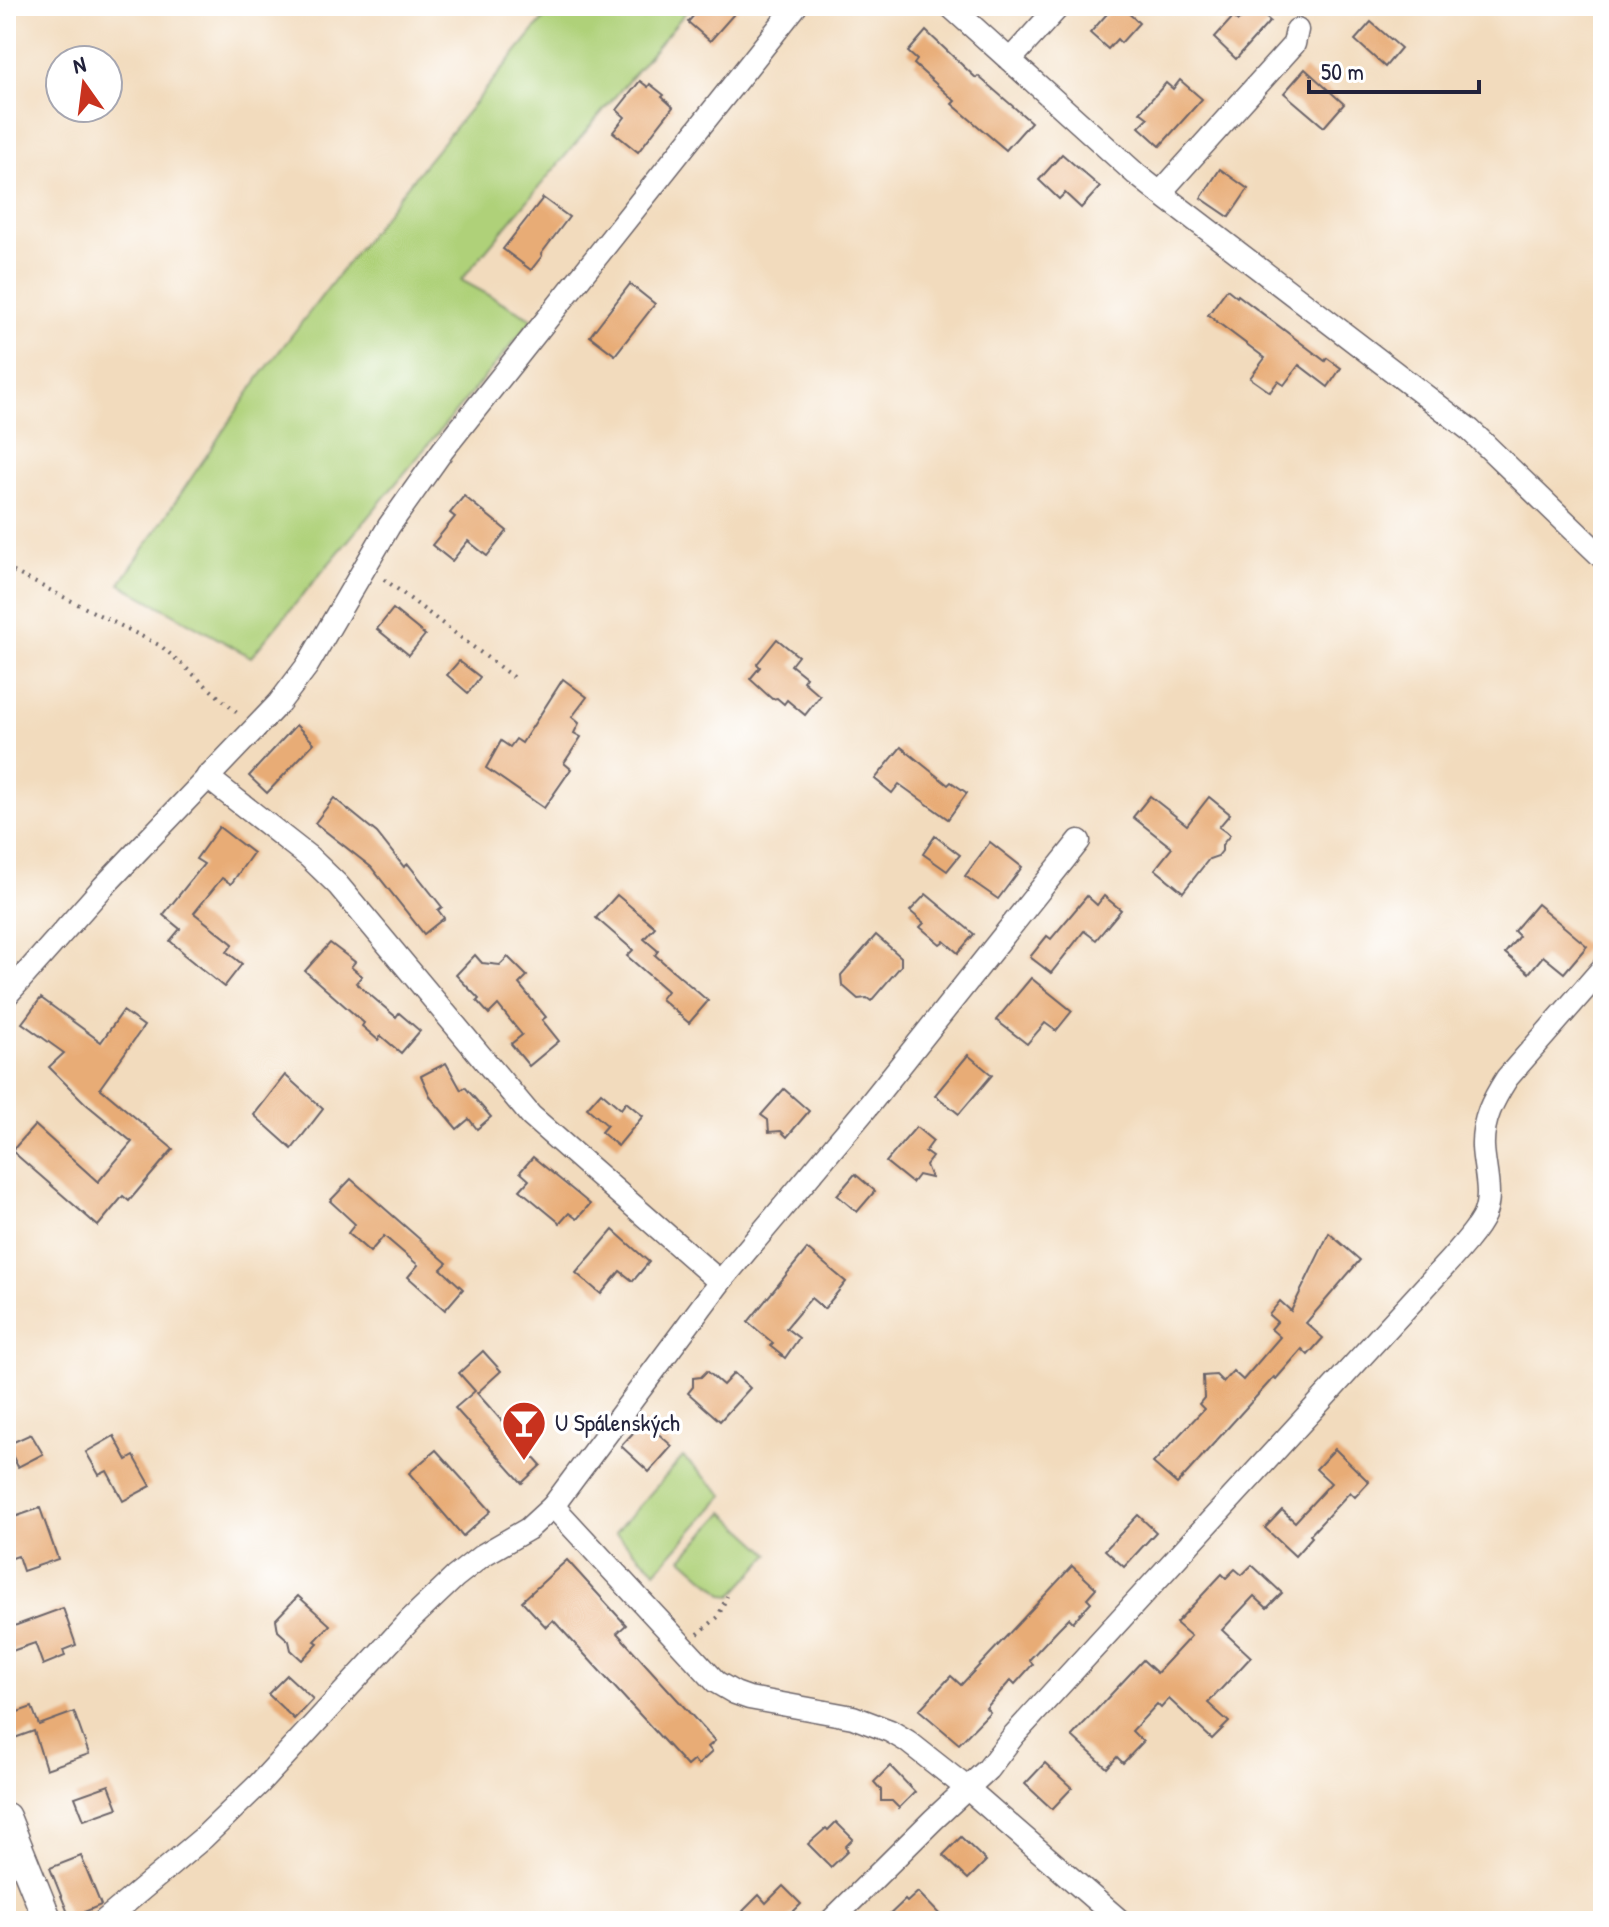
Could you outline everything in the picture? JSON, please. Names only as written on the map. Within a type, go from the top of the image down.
[{"type":"street","points":[[6,996],[75,918],[279,703],[307,666],[389,526],[443,450],[796,6]]},
{"type":"street","points":[[950,6],[1136,174],[1470,430],[1603,558]]},
{"type":"street","points":[[1010,60],[1059,6]]},
{"type":"street","points":[[1160,193],[1294,44],[1297,30]]},
{"type":"street","points":[[207,777],[309,857],[338,885],[531,1116],[720,1282]]},
{"type":"street","points":[[104,1921],[203,1838],[259,1784],[411,1619],[455,1577],[468,1565],[528,1529],[553,1506],[720,1282],[869,1105],[1079,841]]},
{"type":"street","points":[[831,1921],[988,1769],[1014,1735],[1429,1283],[1473,1231],[1484,1216],[1487,1201],[1483,1131],[1495,1096],[1507,1078],[1603,968]]},
{"type":"street","points":[[553,1506],[716,1682],[735,1693],[763,1702],[871,1722],[907,1741],[968,1789],[1120,1921]]},
{"type":"street","points":[[6,1817],[48,1921]]},
{"type":"path","points":[[366,566],[514,678]]},
{"type":"path","points":[[6,568],[161,646],[254,728]]},
{"type":"path","points":[[683,1646],[717,1619],[727,1596]]},
{"type":"green space","points":[[554,6],[691,6],[461,280],[533,319],[251,657],[120,584],[258,379],[406,187]]},
{"type":"green space","points":[[683,1457],[724,1495],[656,1571],[615,1533]]},
{"type":"green space","points":[[724,1512],[770,1554],[732,1596],[724,1595],[682,1558]]},
{"type":"building","points":[[702,6],[741,6],[710,41],[688,22]]},
{"type":"building","points":[[1114,6],[1121,6],[1139,23],[1121,43],[1117,39],[1108,49],[1090,33]]},
{"type":"building","points":[[1252,6],[1270,21],[1236,59],[1214,38],[1233,17],[1238,21]]},
{"type":"building","points":[[1371,22],[1401,48],[1385,67],[1355,40]]},
{"type":"building","points":[[926,31],[976,78],[978,76],[1031,122],[1006,150],[952,104],[955,101],[914,64],[917,60],[908,52]]},
{"type":"building","points":[[1305,69],[1344,104],[1324,127],[1284,93]]},
{"type":"building","points":[[1180,80],[1202,99],[1160,146],[1139,127],[1148,118],[1140,112],[1166,83],[1173,89]]},
{"type":"building","points":[[640,81],[648,87],[650,84],[664,95],[662,97],[673,107],[638,152],[613,132],[625,117],[617,110]]},
{"type":"building","points":[[1062,154],[1100,187],[1081,208],[1065,193],[1059,199],[1039,180]]},
{"type":"building","points":[[1220,169],[1248,189],[1229,217],[1201,198]]},
{"type":"building","points":[[543,198],[569,217],[531,270],[503,249]]},
{"type":"building","points":[[630,284],[655,304],[615,355],[590,336]]},
{"type":"building","points":[[1227,289],[1325,361],[1327,358],[1341,368],[1328,387],[1299,365],[1284,385],[1278,381],[1270,392],[1250,378],[1265,358],[1208,315]]},
{"type":"building","points":[[464,496],[507,531],[487,556],[468,541],[452,561],[432,545],[455,517],[450,513]]},
{"type":"building","points":[[393,609],[425,635],[409,655],[377,629]]},
{"type":"building","points":[[777,639],[798,656],[791,665],[806,677],[803,681],[820,696],[805,715],[787,700],[784,704],[777,698],[772,699],[750,679],[760,667],[757,664]]},
{"type":"building","points":[[459,661],[480,677],[468,693],[447,675]]},
{"type":"building","points":[[563,679],[587,697],[572,717],[579,723],[574,733],[581,737],[564,763],[571,769],[544,808],[486,768],[501,741],[510,747],[516,739],[522,743]]},
{"type":"building","points":[[296,725],[314,743],[267,793],[249,776]]},
{"type":"building","points":[[901,747],[948,785],[951,782],[967,793],[948,819],[899,784],[892,793],[875,779]]},
{"type":"building","points":[[1150,796],[1187,825],[1209,797],[1230,814],[1219,827],[1230,835],[1222,845],[1222,851],[1209,859],[1183,892],[1155,869],[1172,848],[1133,817]]},
{"type":"building","points":[[334,798],[377,833],[404,867],[408,864],[442,907],[438,910],[444,918],[424,934],[371,867],[315,823]]},
{"type":"building","points":[[219,827],[253,853],[231,884],[222,878],[194,913],[233,944],[227,952],[242,964],[224,987],[170,941],[180,929],[163,915],[204,864],[196,859]]},
{"type":"building","points":[[935,836],[960,855],[947,871],[923,854]]},
{"type":"building","points":[[990,842],[1022,867],[998,899],[965,876]]},
{"type":"building","points":[[926,894],[974,934],[958,953],[944,941],[940,944],[920,927],[924,923],[910,911]]},
{"type":"building","points":[[617,895],[655,927],[644,939],[658,951],[655,955],[708,1001],[689,1023],[661,999],[667,991],[627,956],[633,950],[596,918]]},
{"type":"building","points":[[1087,896],[1097,905],[1104,896],[1121,910],[1096,940],[1084,931],[1051,973],[1030,957],[1047,936],[1051,939]]},
{"type":"building","points":[[1537,904],[1587,946],[1564,973],[1543,956],[1529,973],[1505,953],[1519,936],[1514,931]]},
{"type":"building","points":[[876,935],[901,957],[901,966],[871,1001],[858,999],[842,985],[841,975]]},
{"type":"building","points":[[330,943],[355,962],[351,967],[362,976],[356,983],[396,1017],[399,1013],[420,1031],[401,1053],[381,1036],[378,1040],[362,1026],[364,1023],[305,971]]},
{"type":"building","points":[[475,955],[482,963],[500,965],[508,957],[527,976],[519,984],[546,1017],[542,1020],[559,1041],[529,1066],[511,1044],[522,1035],[498,1005],[489,1014],[456,975]]},
{"type":"building","points":[[1031,978],[1072,1011],[1056,1031],[1045,1023],[1027,1044],[996,1020]]},
{"type":"building","points":[[41,998],[101,1042],[123,1011],[144,1026],[100,1088],[173,1149],[129,1201],[123,1196],[98,1226],[12,1151],[35,1125],[98,1182],[132,1142],[86,1104],[49,1067],[64,1053],[22,1023]]},
{"type":"building","points":[[968,1055],[992,1075],[959,1114],[935,1095]]},
{"type":"building","points":[[446,1063],[461,1090],[465,1087],[491,1117],[477,1129],[469,1119],[457,1129],[431,1098],[421,1076]]},
{"type":"building","points":[[285,1075],[323,1109],[292,1149],[254,1115]]},
{"type":"building","points":[[784,1089],[809,1111],[787,1137],[781,1131],[769,1132],[768,1120],[761,1115]]},
{"type":"building","points":[[601,1092],[621,1109],[626,1102],[643,1116],[618,1146],[601,1132],[607,1125],[587,1108]]},
{"type":"building","points":[[916,1127],[933,1141],[925,1152],[932,1157],[926,1165],[931,1178],[918,1175],[912,1183],[886,1162]]},
{"type":"building","points":[[533,1157],[590,1204],[577,1219],[569,1213],[560,1223],[520,1190],[529,1180],[520,1172]]},
{"type":"building","points":[[855,1174],[875,1191],[857,1212],[837,1195]]},
{"type":"building","points":[[351,1179],[447,1263],[441,1269],[463,1289],[445,1310],[408,1277],[418,1265],[384,1236],[370,1252],[348,1233],[355,1224],[330,1201]]},
{"type":"building","points":[[613,1230],[649,1262],[633,1281],[620,1271],[601,1294],[576,1273]]},
{"type":"building","points":[[1329,1233],[1360,1260],[1306,1323],[1323,1338],[1308,1355],[1302,1349],[1276,1379],[1274,1377],[1177,1484],[1153,1463],[1204,1409],[1199,1404],[1204,1398],[1203,1376],[1216,1375],[1223,1382],[1233,1371],[1243,1380],[1280,1337],[1271,1329],[1277,1322],[1269,1315],[1280,1301],[1291,1311]]},
{"type":"building","points":[[807,1249],[846,1282],[824,1309],[811,1298],[786,1328],[799,1338],[785,1358],[748,1322]]},
{"type":"building","points":[[483,1351],[501,1371],[477,1393],[541,1465],[522,1483],[455,1408],[475,1391],[459,1373]]},
{"type":"building","points":[[707,1371],[723,1385],[734,1373],[750,1388],[720,1421],[688,1393],[693,1387],[693,1378],[701,1377]]},
{"type":"building","points":[[644,1421],[672,1446],[649,1472],[621,1446]]},
{"type":"building","points":[[31,1434],[43,1454],[18,1467],[7,1445]]},
{"type":"building","points":[[114,1436],[127,1460],[134,1456],[151,1486],[123,1501],[107,1471],[99,1475],[86,1452]]},
{"type":"building","points":[[1335,1449],[1369,1482],[1355,1497],[1350,1492],[1295,1556],[1265,1528],[1282,1510],[1295,1522],[1331,1483],[1316,1469]]},
{"type":"building","points":[[436,1450],[491,1511],[463,1536],[409,1473]]},
{"type":"building","points":[[40,1508],[58,1559],[23,1571],[18,1556],[6,1560],[6,1520]]},
{"type":"building","points":[[1138,1515],[1156,1532],[1124,1567],[1105,1550]]},
{"type":"building","points":[[567,1560],[626,1625],[617,1633],[715,1741],[708,1747],[712,1752],[698,1765],[694,1760],[687,1766],[553,1620],[546,1627],[522,1601]]},
{"type":"building","points":[[1252,1565],[1282,1593],[1267,1608],[1254,1596],[1222,1630],[1251,1657],[1208,1703],[1229,1722],[1212,1739],[1169,1699],[1161,1708],[1157,1704],[1132,1731],[1143,1742],[1123,1763],[1117,1757],[1107,1768],[1072,1736],[1143,1660],[1157,1673],[1191,1636],[1176,1623],[1222,1574],[1226,1578],[1235,1569],[1242,1575]]},
{"type":"building","points":[[1072,1566],[1096,1588],[1087,1598],[1091,1602],[1073,1622],[1069,1618],[1029,1660],[1033,1664],[1015,1684],[1011,1680],[986,1708],[990,1712],[959,1744],[919,1710],[951,1676],[961,1685]]},
{"type":"building","points":[[298,1596],[330,1625],[302,1660],[278,1631],[276,1619]]},
{"type":"building","points":[[63,1608],[76,1645],[63,1650],[65,1656],[43,1665],[35,1643],[6,1653],[6,1629]]},
{"type":"building","points":[[287,1675],[313,1699],[294,1719],[268,1694]]},
{"type":"building","points":[[32,1707],[39,1725],[74,1712],[89,1754],[46,1769],[34,1731],[6,1741],[6,1716]]},
{"type":"building","points":[[1045,1763],[1072,1788],[1052,1809],[1025,1784]]},
{"type":"building","points":[[890,1766],[915,1792],[899,1808],[892,1801],[881,1801],[881,1790],[874,1782]]},
{"type":"building","points":[[109,1785],[118,1808],[84,1820],[75,1797]]},
{"type":"building","points":[[836,1822],[853,1839],[845,1847],[848,1851],[831,1867],[808,1844]]},
{"type":"building","points":[[961,1837],[986,1861],[968,1879],[943,1855]]},
{"type":"building","points":[[81,1856],[101,1905],[70,1918],[50,1868]]},
{"type":"building","points":[[783,1886],[801,1904],[784,1921],[748,1921],[750,1919],[743,1911],[759,1895],[766,1903]]},
{"type":"building","points":[[918,1892],[946,1921],[883,1921],[905,1900],[907,1902]]},
{"type":"place","name":"U Spálenských","points":[[524,1462]]}]
